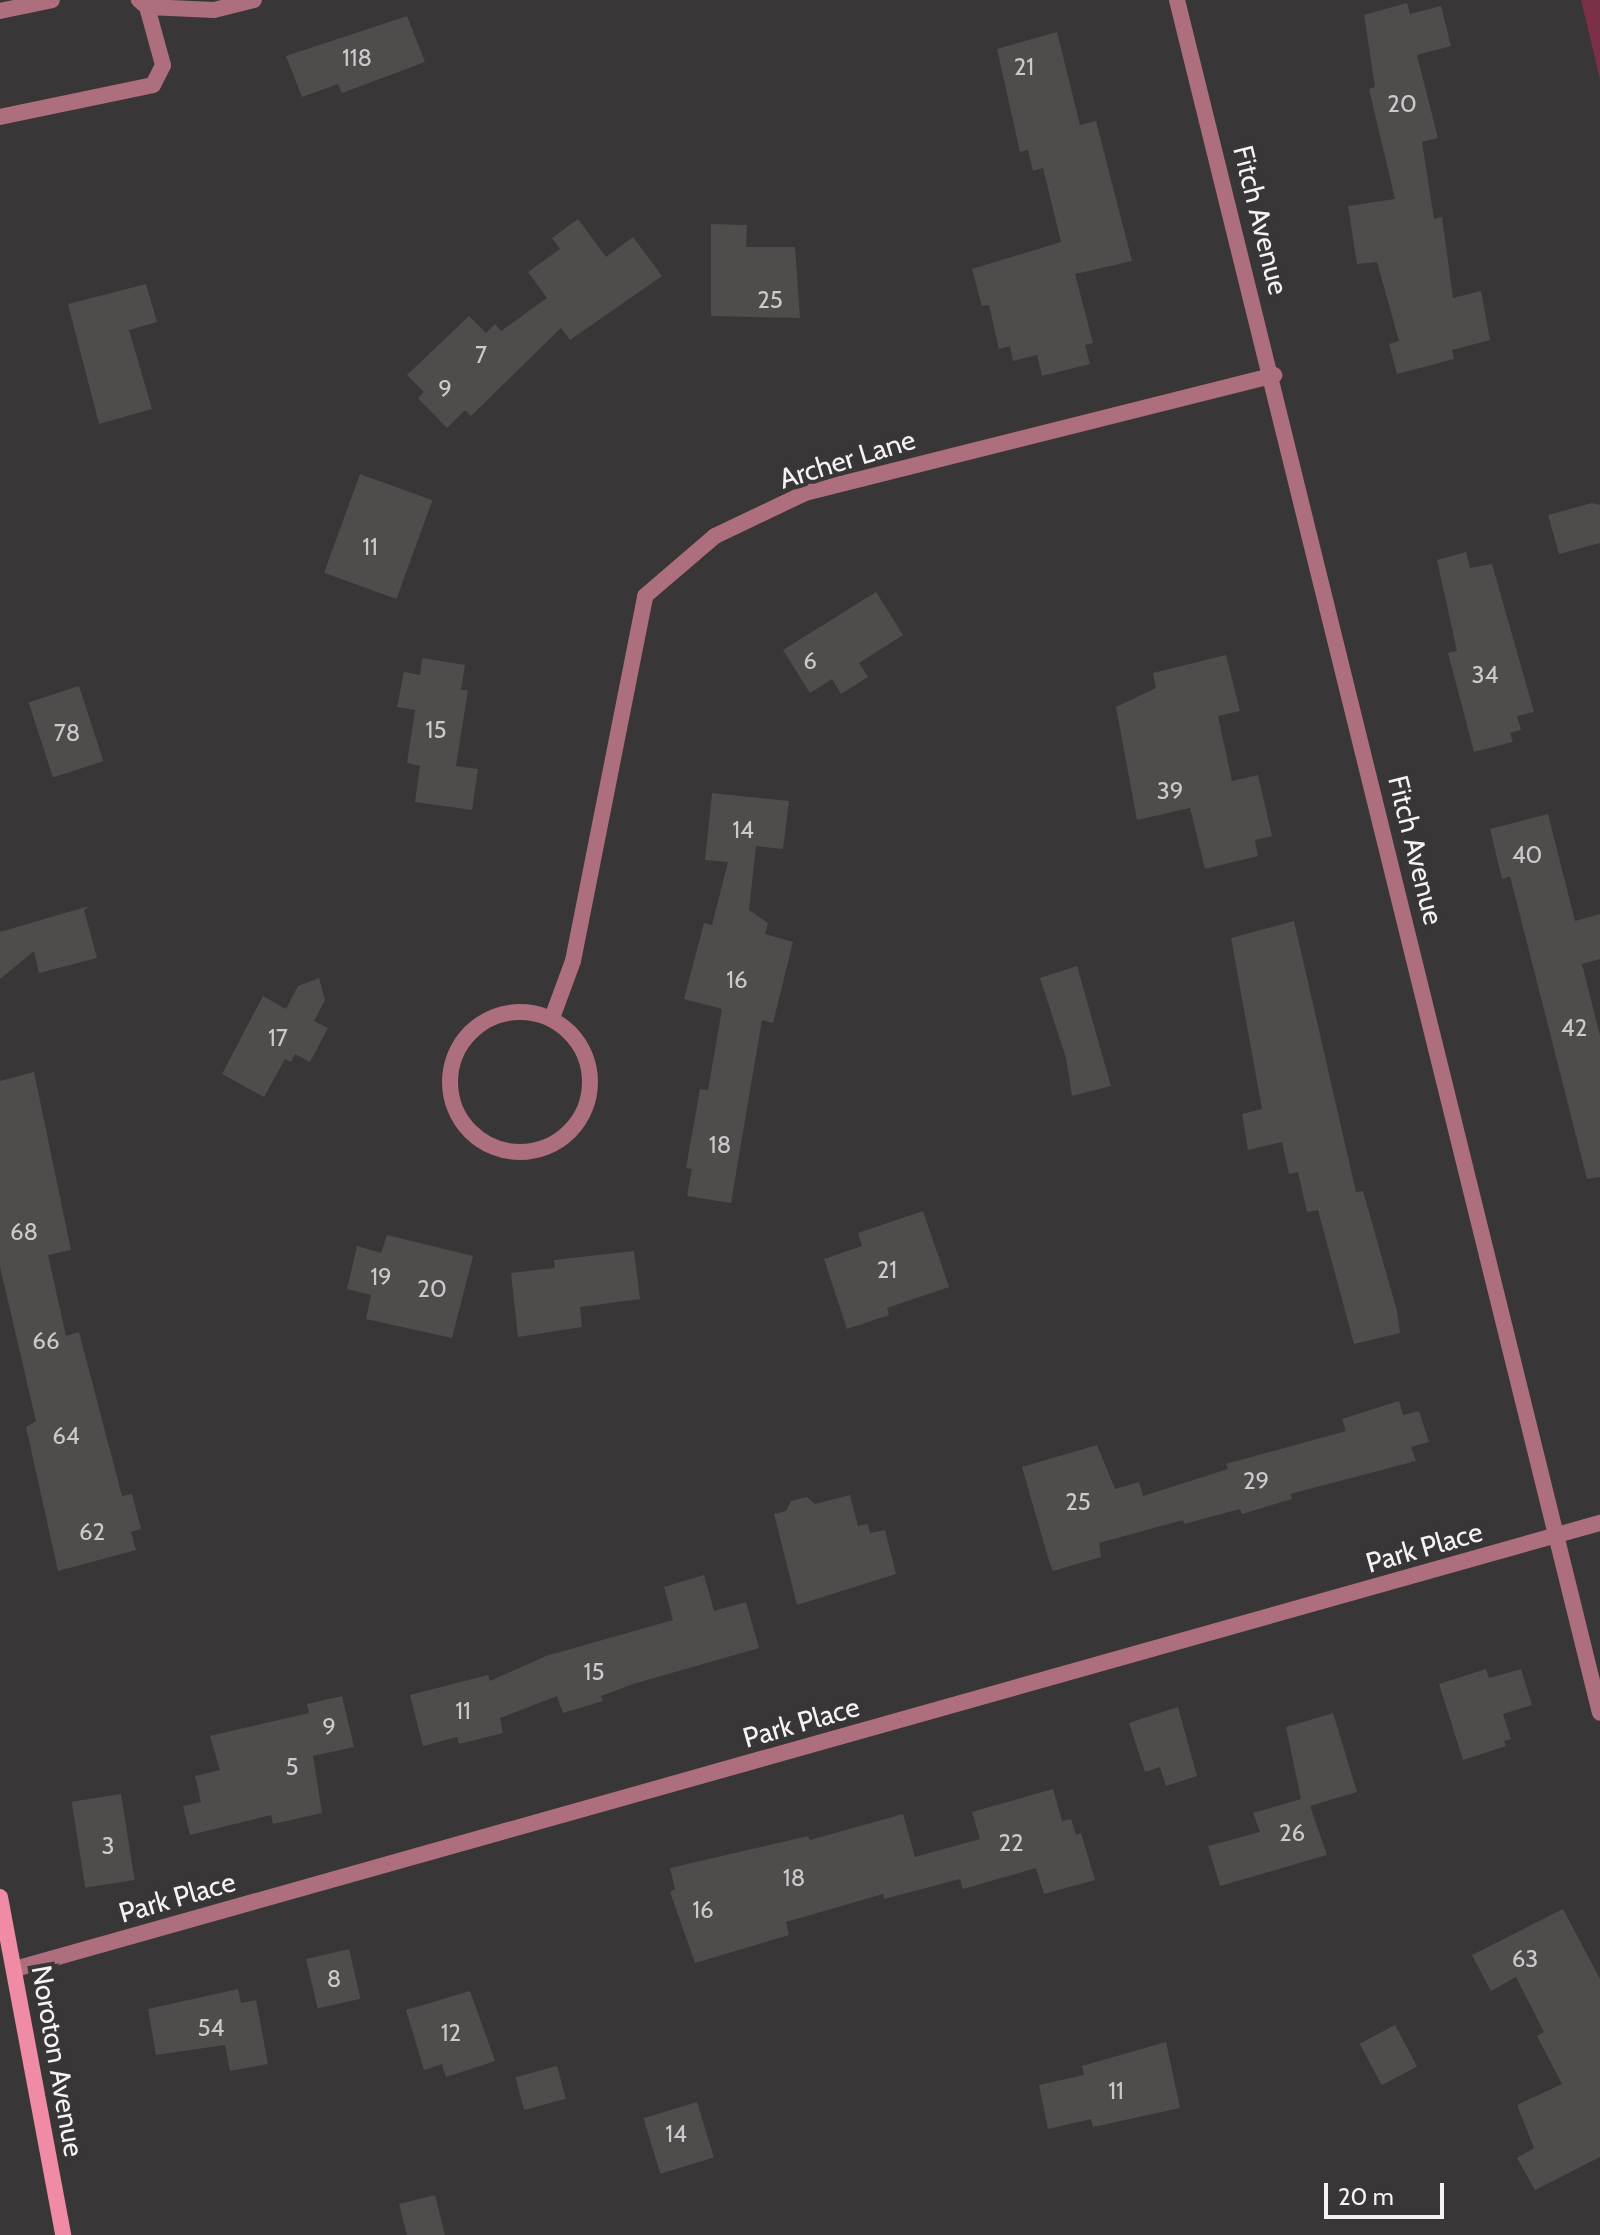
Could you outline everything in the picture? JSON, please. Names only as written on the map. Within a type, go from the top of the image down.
[{"type":"main road","name":"Noroton Avenue","points":[[0,1897],[63,2235]]},
{"type":"street","points":[[0,11],[52,0]]},
{"type":"street","points":[[0,117],[153,85],[163,65],[143,4],[214,10],[254,0]]},
{"type":"street","name":"Fitch Avenue","points":[[1177,0],[1274,375],[1553,1538],[1600,1713]]},
{"type":"street","name":"Archer Lane","points":[[552,1018],[573,961],[645,596],[715,536],[805,493],[1274,375]]},
{"type":"street","points":[[525,1011],[552,1018],[574,1035],[588,1059],[591,1087],[583,1114],[566,1136],[542,1149],[515,1153],[488,1145],[466,1128],[452,1104],[449,1076],[456,1050],[474,1028],[498,1014],[525,1011]]},
{"type":"street","name":"Park Place","points":[[15,1969],[1600,1523]]},
{"type":"shaded area","points":[[1581,0],[1600,0],[1600,79]]},
{"type":"building","points":[[1407,3],[1410,14],[1441,6],[1451,46],[1417,55],[1438,138],[1422,142],[1434,219],[1442,217],[1453,298],[1481,291],[1490,340],[1452,350],[1454,359],[1397,374],[1389,344],[1399,341],[1377,262],[1357,264],[1348,206],[1395,199],[1369,89],[1375,87],[1364,15]]},
{"type":"building","points":[[407,16],[425,62],[342,93],[338,84],[302,97],[286,56]]},
{"type":"building","points":[[1057,32],[1080,125],[1096,121],[1132,261],[1075,274],[1093,343],[1085,345],[1090,364],[1042,376],[1037,355],[1013,361],[1010,346],[999,349],[989,305],[982,306],[972,269],[1061,242],[1043,168],[1033,171],[1028,150],[1020,152],[997,49]]},
{"type":"building","points":[[578,219],[606,257],[633,237],[662,276],[570,340],[561,328],[471,416],[465,410],[447,428],[418,398],[424,392],[407,375],[469,316],[486,333],[495,324],[501,331],[547,298],[528,272],[560,249],[552,238]]},
{"type":"building","points":[[711,224],[747,225],[746,247],[795,247],[800,318],[711,316]]},
{"type":"building","points":[[146,284],[157,322],[129,330],[152,409],[99,424],[68,304]]},
{"type":"building","points":[[360,474],[432,500],[396,599],[324,573]]},
{"type":"building","points":[[1592,503],[1600,505],[1600,543],[1559,554],[1548,515]]},
{"type":"building","points":[[1466,552],[1470,568],[1492,564],[1534,712],[1517,716],[1521,730],[1510,733],[1513,742],[1474,752],[1448,653],[1457,651],[1437,560]]},
{"type":"building","points":[[876,592],[903,635],[859,663],[868,677],[841,694],[832,679],[810,693],[783,650]]},
{"type":"building","points":[[1226,655],[1240,711],[1218,716],[1232,781],[1258,775],[1272,836],[1255,840],[1258,856],[1205,869],[1190,808],[1137,820],[1116,707],[1156,688],[1153,673]]},
{"type":"building","points":[[422,658],[465,665],[461,690],[468,690],[456,766],[478,769],[472,810],[415,802],[420,766],[407,763],[415,710],[397,707],[404,672],[420,675]]},
{"type":"building","points":[[79,686],[103,761],[53,778],[29,702]]},
{"type":"building","points":[[712,793],[789,801],[783,849],[756,846],[749,910],[768,923],[765,934],[793,942],[773,1023],[762,1020],[731,1203],[687,1196],[692,1169],[686,1168],[700,1089],[708,1090],[722,1009],[684,999],[704,923],[712,925],[728,862],[705,860]]},
{"type":"building","points":[[1548,814],[1575,921],[1600,914],[1600,959],[1582,964],[1600,1036],[1600,1177],[1587,1179],[1510,876],[1502,879],[1490,829]]},
{"type":"building","points":[[89,906],[84,910],[97,958],[39,973],[34,951],[0,979],[0,932]]},
{"type":"building","points":[[1294,921],[1356,1192],[1363,1191],[1397,1311],[1400,1333],[1354,1344],[1318,1210],[1307,1212],[1298,1172],[1289,1174],[1282,1142],[1248,1150],[1242,1114],[1262,1109],[1231,938]]},
{"type":"building","points":[[1077,966],[1111,1086],[1072,1096],[1066,1058],[1040,978]]},
{"type":"building","points":[[319,978],[325,1000],[314,1021],[328,1028],[310,1062],[295,1054],[291,1062],[285,1059],[264,1097],[222,1074],[263,996],[286,1009],[298,986]]},
{"type":"building","points":[[34,1072],[71,1250],[48,1255],[66,1336],[79,1332],[122,1496],[132,1494],[141,1529],[131,1532],[136,1550],[58,1571],[26,1427],[36,1421],[0,1267],[0,1081]]},
{"type":"building","points":[[923,1211],[949,1287],[887,1308],[889,1315],[847,1329],[824,1259],[862,1246],[858,1233]]},
{"type":"building","points":[[387,1235],[473,1256],[452,1338],[366,1319],[371,1295],[347,1289],[357,1246],[381,1253]]},
{"type":"building","points":[[634,1251],[640,1299],[580,1307],[582,1327],[518,1337],[511,1273],[555,1268],[554,1260]]},
{"type":"building","points":[[1399,1401],[1403,1415],[1419,1411],[1429,1442],[1411,1447],[1416,1461],[1290,1494],[1292,1499],[1242,1514],[1240,1509],[1184,1524],[1183,1520],[1099,1543],[1101,1557],[1053,1571],[1022,1467],[1097,1445],[1115,1489],[1139,1482],[1143,1496],[1228,1469],[1226,1464],[1346,1431],[1342,1419]]},
{"type":"building","points":[[850,1495],[858,1526],[868,1524],[870,1533],[885,1530],[896,1574],[797,1605],[774,1514],[786,1511],[791,1501],[807,1497],[815,1504]]},
{"type":"building","points":[[704,1575],[714,1611],[746,1602],[759,1648],[633,1684],[601,1696],[603,1701],[563,1713],[557,1696],[500,1718],[503,1733],[459,1744],[457,1737],[423,1746],[410,1695],[488,1675],[490,1681],[546,1656],[673,1620],[664,1587]]},
{"type":"building","points":[[1486,1669],[1489,1678],[1521,1669],[1532,1705],[1503,1714],[1511,1739],[1504,1741],[1506,1746],[1463,1760],[1439,1684]]},
{"type":"building","points":[[342,1696],[354,1747],[313,1756],[322,1813],[273,1824],[271,1815],[190,1835],[183,1806],[201,1802],[195,1776],[220,1770],[210,1736],[309,1713],[307,1704]]},
{"type":"building","points":[[1178,1707],[1197,1776],[1166,1786],[1160,1767],[1145,1772],[1129,1723]]},
{"type":"building","points":[[1333,1713],[1357,1792],[1310,1806],[1327,1855],[1220,1886],[1208,1846],[1260,1832],[1253,1813],[1301,1799],[1286,1727]]},
{"type":"building","points":[[1053,1789],[1062,1821],[1071,1819],[1076,1835],[1081,1833],[1095,1880],[1044,1894],[1036,1868],[963,1889],[960,1879],[884,1899],[883,1894],[786,1922],[789,1935],[695,1963],[670,1892],[675,1889],[670,1868],[808,1836],[810,1840],[903,1814],[915,1857],[980,1839],[972,1812]]},
{"type":"building","points":[[121,1794],[135,1880],[85,1888],[72,1802]]},
{"type":"building","points":[[1563,1909],[1600,1979],[1600,2157],[1535,2190],[1517,2158],[1534,2148],[1517,2105],[1562,2084],[1537,2036],[1544,2032],[1516,1977],[1491,1991],[1472,1955]]},
{"type":"building","points":[[349,1949],[360,1999],[318,2009],[306,1959]]},
{"type":"building","points":[[238,1989],[241,2003],[256,2000],[268,2064],[230,2071],[225,2045],[156,2055],[148,2009]]},
{"type":"building","points":[[470,1991],[495,2061],[446,2077],[442,2064],[424,2070],[406,2010]]},
{"type":"building","points":[[1395,2025],[1417,2066],[1382,2085],[1360,2044]]},
{"type":"building","points":[[1166,2042],[1180,2108],[1093,2127],[1091,2119],[1048,2129],[1039,2085],[1084,2075],[1082,2066]]},
{"type":"building","points":[[557,2066],[566,2099],[524,2110],[515,2077]]},
{"type":"building","points":[[697,2102],[714,2157],[660,2174],[643,2118]]},
{"type":"building","points":[[435,2195],[445,2235],[407,2235],[399,2204]]}]
